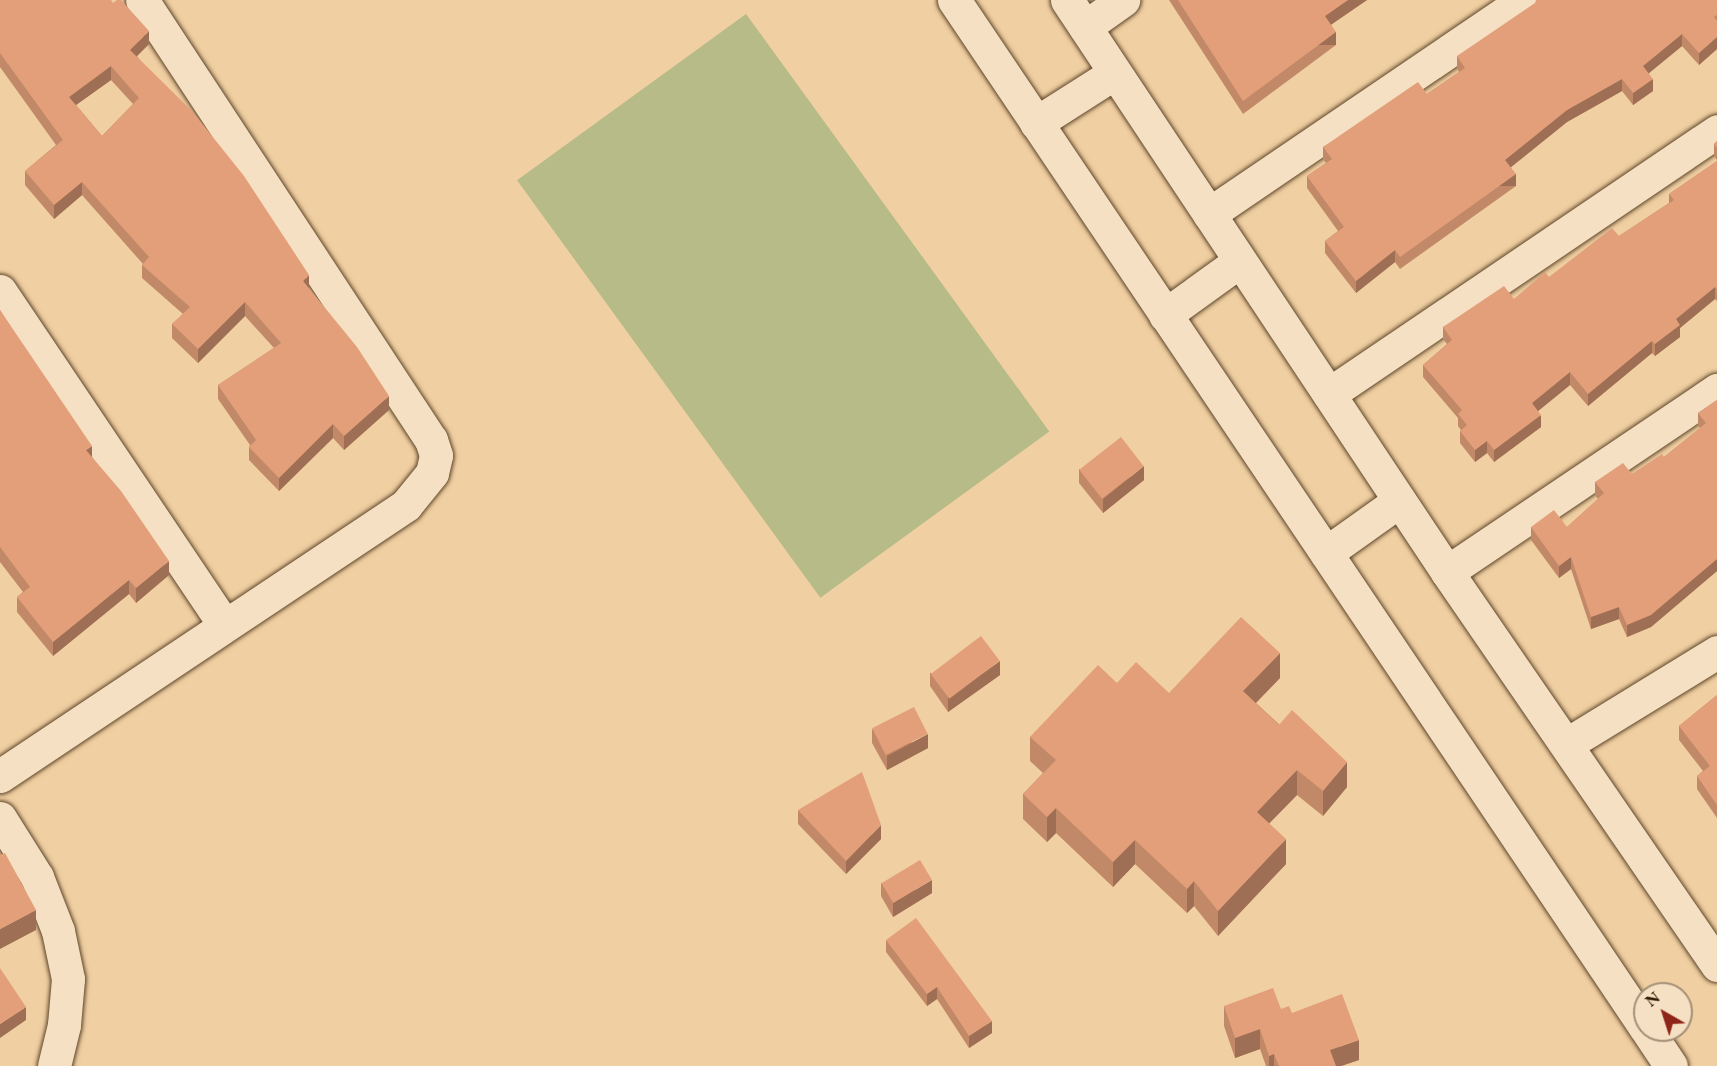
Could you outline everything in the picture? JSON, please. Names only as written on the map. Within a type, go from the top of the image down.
[{"type":"street","points":[[0,776],[406,504],[432,473],[436,455],[431,440],[142,0]]},
{"type":"street","points":[[954,0],[1633,1010]]},
{"type":"street","points":[[1067,0],[1113,74],[1209,214],[1399,501],[1717,965]]},
{"type":"street","points":[[1085,27],[1123,0]]},
{"type":"street","points":[[1209,214],[1524,0]]},
{"type":"street","points":[[1036,123],[1113,74]]},
{"type":"street","points":[[1329,394],[1717,131]]},
{"type":"street","points":[[1165,315],[1240,261]]},
{"type":"street","points":[[0,291],[224,624]]},
{"type":"street","points":[[1447,572],[1717,390]]},
{"type":"street","points":[[1326,553],[1399,501]]},
{"type":"street","points":[[1567,744],[1717,652]]},
{"type":"street","points":[[0,818],[37,877],[58,931],[68,979],[64,1025],[54,1066]]},
{"type":"street","points":[[1655,1042],[1671,1066]]},
{"type":"green space","points":[[746,14],[1049,431],[820,598],[517,180]]},
{"type":"building","points":[[0,0],[111,0],[113,3],[121,0],[149,31],[130,50],[192,111],[244,176],[309,275],[303,281],[357,347],[389,396],[344,436],[333,424],[279,478],[249,447],[256,440],[218,385],[281,343],[245,302],[198,349],[172,324],[190,307],[142,265],[149,257],[82,182],[54,205],[25,171],[63,140],[0,53]],"holes":[[[111,66],[139,98],[102,136],[69,97]]]},
{"type":"building","points":[[1178,0],[1348,0],[1325,16],[1336,32],[1243,101]]},
{"type":"building","points":[[1536,0],[1717,0],[1717,15],[1714,17],[1717,21],[1717,37],[1699,53],[1682,34],[1643,66],[1653,79],[1633,93],[1622,79],[1567,110],[1505,160],[1516,174],[1400,257],[1395,250],[1356,281],[1325,241],[1344,227],[1307,176],[1332,159],[1323,147],[1418,82],[1427,94],[1465,68],[1457,56],[1535,3]]},
{"type":"building","points":[[1717,161],[1717,289],[1715,287],[1676,319],[1680,325],[1655,344],[1652,341],[1588,394],[1570,372],[1532,403],[1541,415],[1494,450],[1487,441],[1475,450],[1460,431],[1467,425],[1458,414],[1462,410],[1423,365],[1452,340],[1443,327],[1504,286],[1514,299],[1545,272],[1549,277],[1612,228],[1619,236],[1674,200],[1669,194]]},
{"type":"building","points":[[0,310],[92,446],[86,450],[121,491],[169,561],[136,588],[129,580],[53,642],[17,597],[30,587],[0,547]]},
{"type":"building","points":[[1717,400],[1717,559],[1651,615],[1627,625],[1619,607],[1591,617],[1571,557],[1559,566],[1531,527],[1554,510],[1567,527],[1604,493],[1595,482],[1623,463],[1632,474],[1662,454],[1664,457],[1706,423],[1698,413]]},
{"type":"building","points":[[1121,437],[1144,466],[1102,499],[1079,470]]},
{"type":"building","points":[[1241,617],[1280,653],[1243,691],[1279,725],[1292,710],[1347,762],[1323,791],[1297,770],[1257,812],[1286,839],[1218,911],[1194,881],[1187,889],[1135,840],[1113,862],[1056,808],[1047,817],[1023,794],[1056,760],[1030,737],[1098,665],[1117,683],[1136,662],[1169,693]]},
{"type":"building","points":[[981,636],[1000,661],[949,699],[931,674]]},
{"type":"building","points":[[1717,695],[1717,805],[1697,776],[1710,766],[1679,726]]},
{"type":"building","points":[[914,707],[928,734],[886,755],[872,728]]},
{"type":"building","points":[[862,772],[881,825],[846,861],[798,810]]},
{"type":"building","points":[[5,853],[36,910],[0,929],[0,855]]},
{"type":"building","points":[[920,860],[932,880],[893,903],[881,883]]},
{"type":"building","points":[[916,918],[992,1021],[969,1036],[937,987],[927,994],[886,940]]},
{"type":"building","points":[[0,968],[26,1007],[0,1024]]},
{"type":"building","points":[[1273,988],[1281,1009],[1289,1006],[1292,1013],[1342,994],[1359,1040],[1330,1050],[1336,1066],[1279,1066],[1274,1054],[1269,1056],[1260,1029],[1235,1038],[1224,1006]]}]
